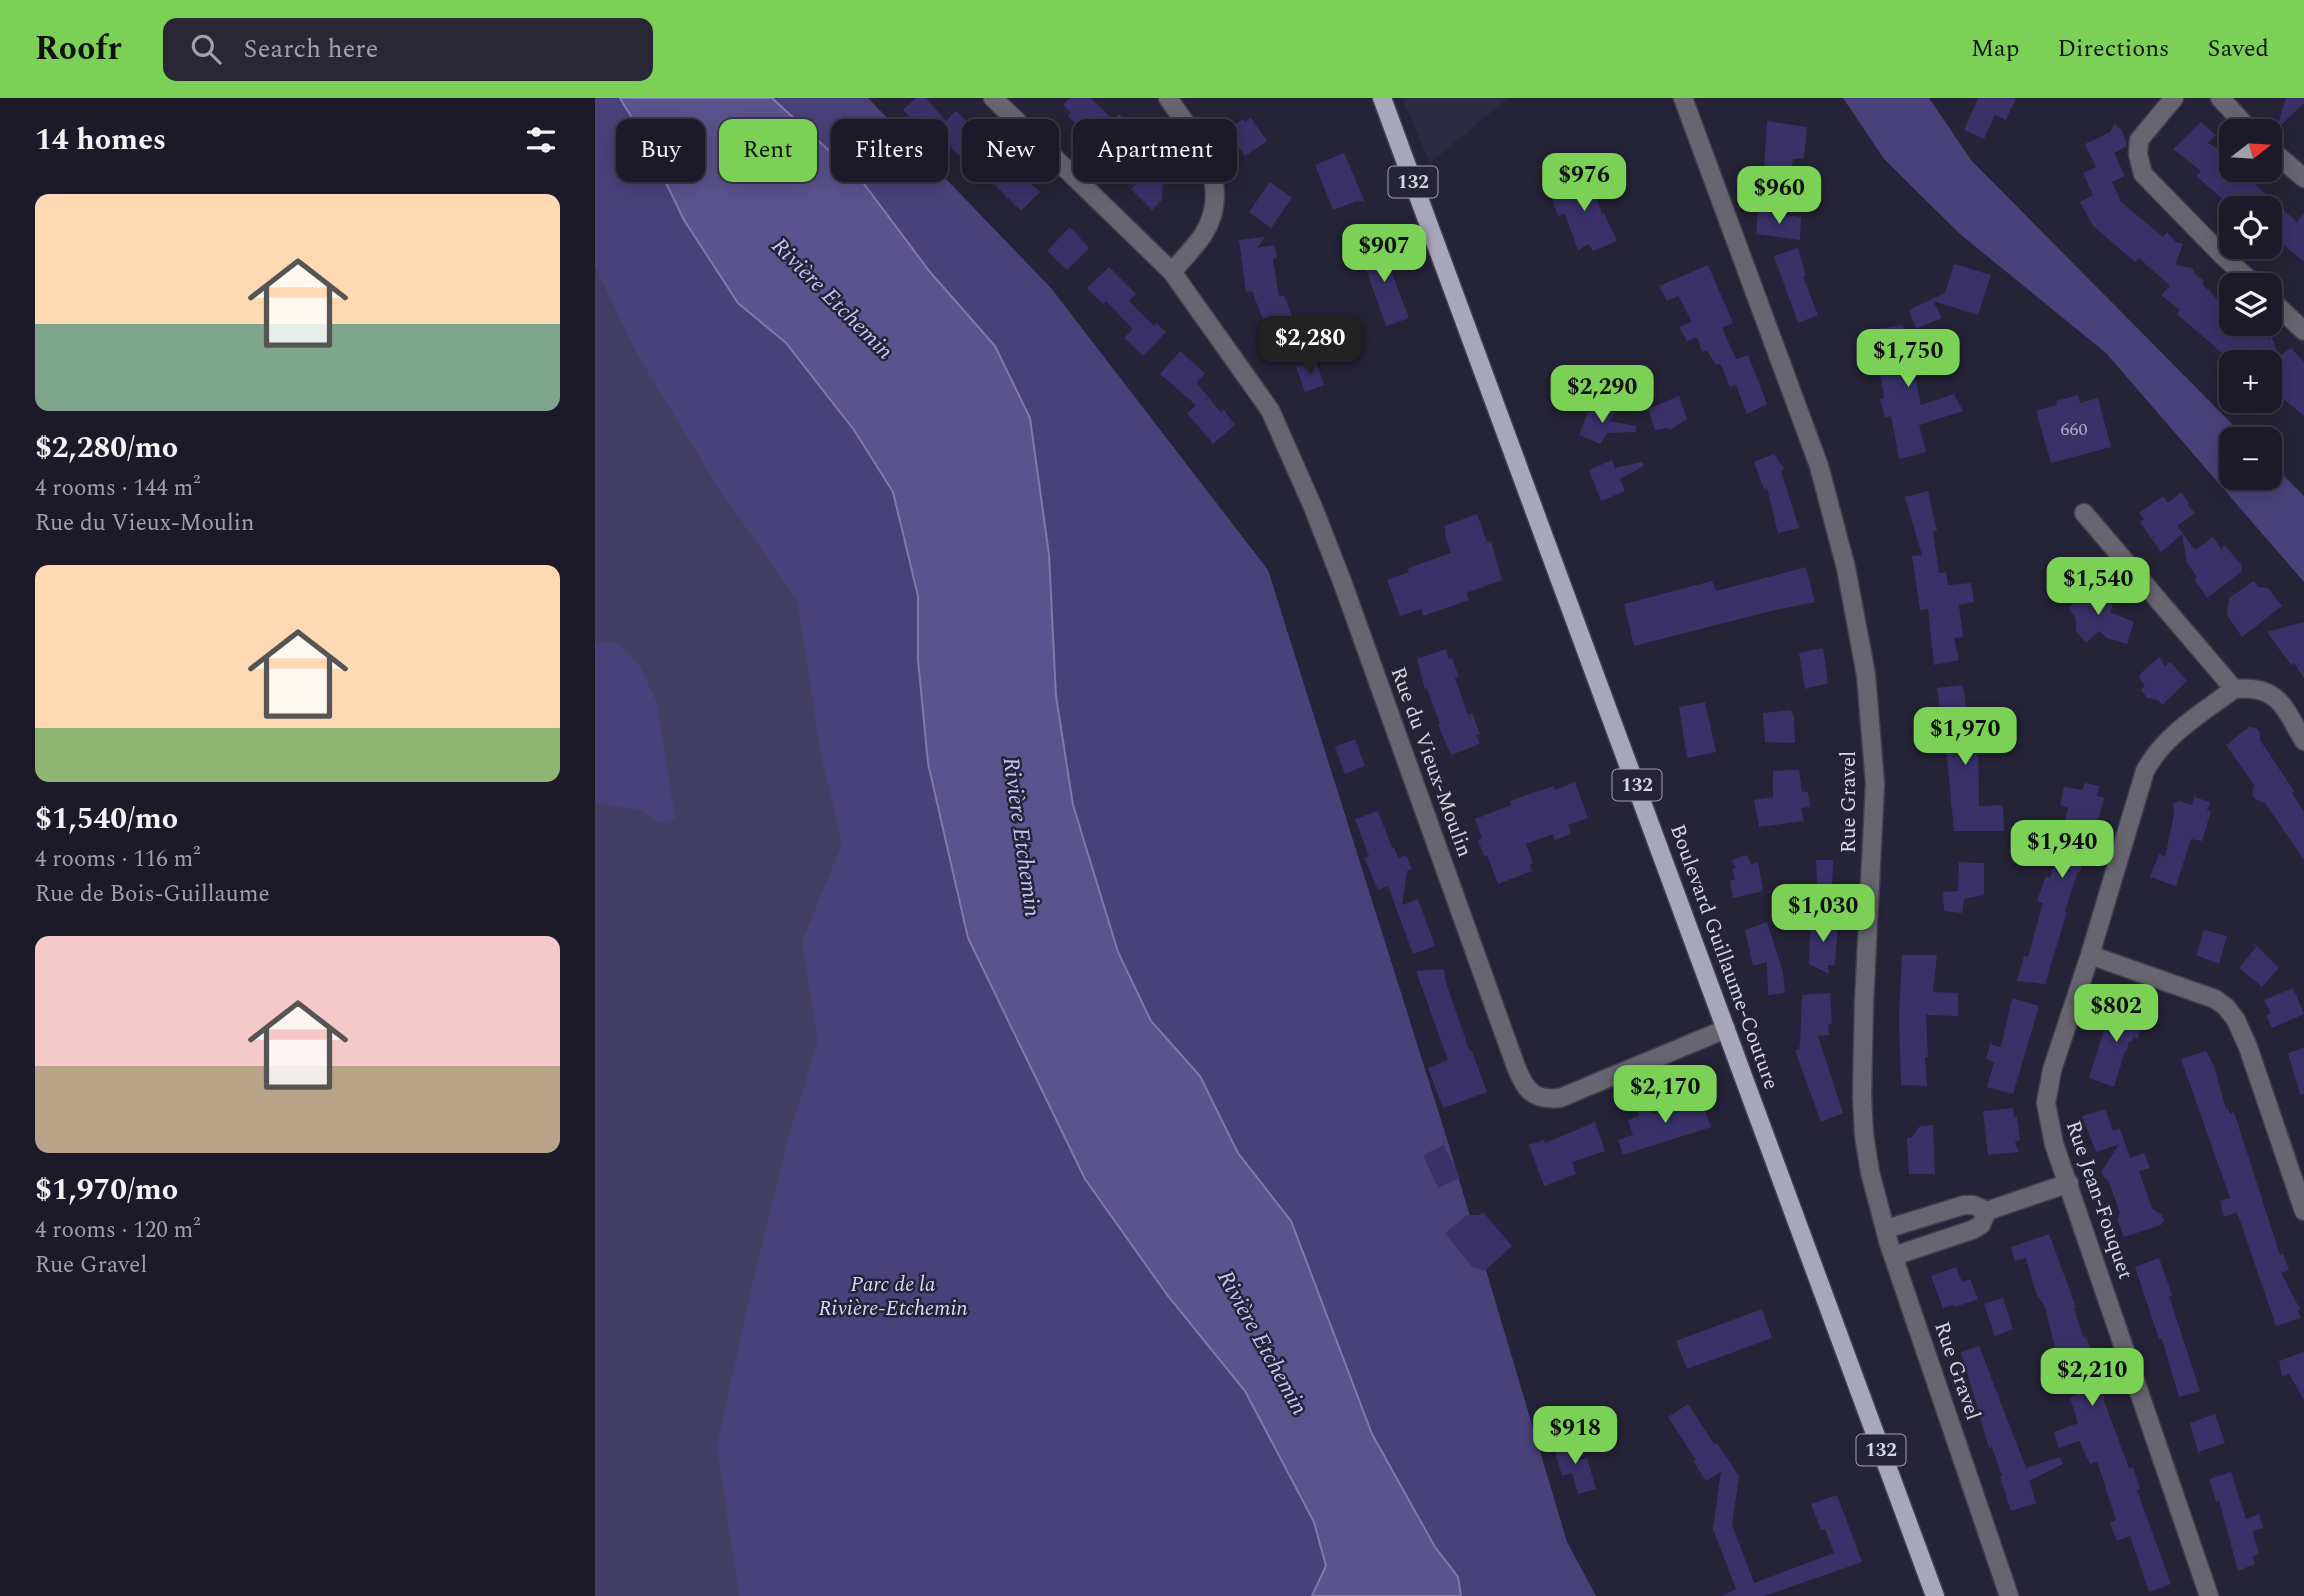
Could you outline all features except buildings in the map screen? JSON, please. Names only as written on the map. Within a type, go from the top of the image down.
[{"type":"main road","name":"Boulevard Guillaume-Couture","points":[[1382,98],[1935,1596]]},
{"type":"street","name":"Rue du Vieux-Moulin","points":[[993,98],[1172,272],[1270,410],[1343,584],[1521,1080],[1535,1095],[1547,1099],[1560,1098],[1726,1029]]},
{"type":"street","points":[[1168,98],[1205,151],[1215,189],[1213,209],[1203,234],[1172,272]]},
{"type":"street","name":"Rue Gravel","points":[[1683,98],[1819,466],[1846,568],[1865,675],[1875,784],[1862,1096],[1864,1135],[1870,1172],[1894,1256],[2010,1596]]},
{"type":"street","points":[[2174,98],[2139,140],[2138,154],[2143,174],[2242,273]]},
{"type":"street","points":[[2220,98],[2240,119]]},
{"type":"street","points":[[2282,159],[2304,178]]},
{"type":"street","points":[[2282,310],[2304,331]]},
{"type":"street","points":[[2084,513],[2234,689],[2247,687],[2264,690],[2277,698],[2304,741]]},
{"type":"street","name":"Rue Jean-Fouquet","points":[[2209,1596],[2048,1123],[2046,1103],[2052,1070],[2149,763],[2165,742],[2234,689]]},
{"type":"street","points":[[2090,955],[2215,999],[2226,1007],[2236,1020],[2248,1047],[2304,1211]]},
{"type":"street","points":[[1886,1229],[1964,1205],[1973,1205],[1987,1211],[2069,1183]]},
{"type":"street","points":[[1894,1256],[1972,1230],[1981,1225],[1987,1211]]},
{"type":"shaded area","points":[[1402,98],[1508,98],[1430,163]]},
{"type":"green space","name":"Parc de la Rivière-Etchemin","points":[[595,98],[673,98],[683,119],[616,119],[616,182],[705,182],[705,167],[1372,1596],[595,1596]]},
{"type":"green space","points":[[595,98],[620,98],[633,119],[616,119],[616,182],[665,182],[684,220],[738,303],[786,343],[854,430],[893,492],[918,596],[918,660],[1168,1296],[1245,1391],[1314,1522],[1326,1566],[1312,1596],[739,1596],[717,1445],[788,1138],[818,1041],[802,942],[842,844],[821,754],[797,600],[719,489],[637,354],[595,266]]},
{"type":"green space","points":[[772,98],[868,98],[888,119],[831,119],[831,164],[817,148],[817,119],[791,119]]},
{"type":"green space","points":[[1843,98],[1929,98],[1971,160],[2235,427],[2219,427],[2219,484],[2106,353],[1960,234],[1884,159]]},
{"type":"green space","points":[[948,181],[1051,288],[1268,570],[1447,1139],[1567,1542],[1596,1596],[1461,1596],[1458,1577],[1435,1547],[1372,1434],[1291,1221],[1238,1153],[1200,1076],[1151,1021],[1118,952],[1073,805],[1056,696],[1049,555],[995,346],[848,182]]},
{"type":"green space","points":[[2282,474],[2304,496],[2304,582],[2224,490],[2282,490]]},
{"type":"green space","points":[[595,641],[620,644],[641,668],[657,703],[675,819],[660,823],[640,810],[595,802]]},
{"type":"water","name":"Rivière Etchemin","points":[[620,98],[772,98],[795,119],[719,119],[719,182],[817,182],[817,139],[831,152],[831,182],[862,182],[930,272],[995,346],[1030,418],[1049,555],[1056,696],[1073,805],[1118,952],[1151,1021],[1200,1076],[1238,1153],[1291,1221],[1372,1434],[1435,1547],[1458,1577],[1461,1596],[1312,1596],[1326,1566],[1314,1522],[1245,1391],[1168,1296],[1085,1179],[968,938],[928,763],[918,660],[918,596],[893,492],[854,430],[786,343],[738,303],[684,220],[665,182],[705,182],[705,119],[633,119]]}]
